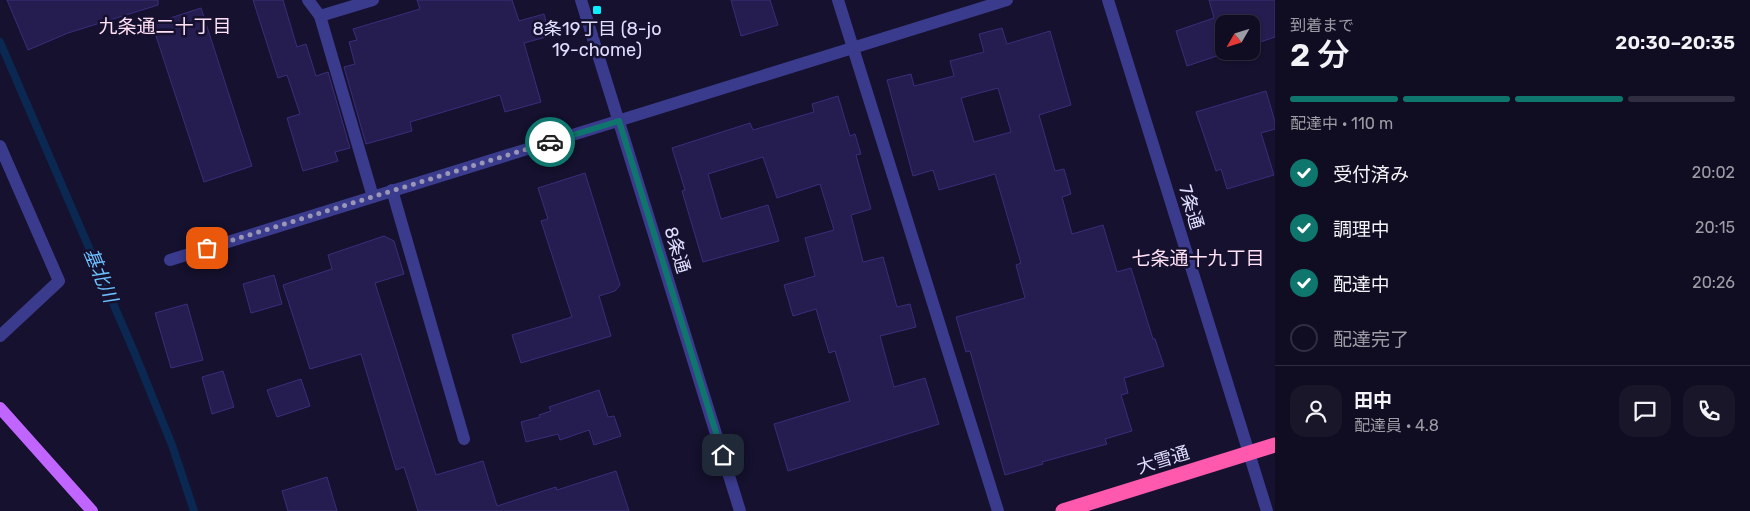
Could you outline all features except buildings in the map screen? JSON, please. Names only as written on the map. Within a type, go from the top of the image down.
[{"type":"highway","name":"大雪通","points":[[1063,511],[1275,445]]},
{"type":"main road","points":[[0,408],[92,511]]},
{"type":"street","points":[[308,0],[320,16],[373,197]]},
{"type":"street","points":[[320,16],[372,0]]},
{"type":"street","name":"8条通","points":[[581,0],[740,511]]},
{"type":"street","points":[[838,0],[998,511]]},
{"type":"street","points":[[170,260],[1007,0]]},
{"type":"street","name":"7条通","points":[[1108,0],[1267,511]]},
{"type":"street","points":[[0,146],[60,281],[0,336]]},
{"type":"street","points":[[392,190],[464,439]]},
{"type":"waterway","name":"基北川","points":[[0,42],[135,354],[172,445],[194,511]]},
{"type":"way so far","points":[[207,248],[550,142]]},
{"type":"place","name":"8条19丁目 (8-jo 19-chome)","points":[[597,10]]},
{"type":"district","name":"九条通二十丁目","points":[[165,26]]},
{"type":"district","name":"七条通十九丁目","points":[[1198,258]]},
{"type":"route","points":[[550,142],[619,121],[723,455]]}]
